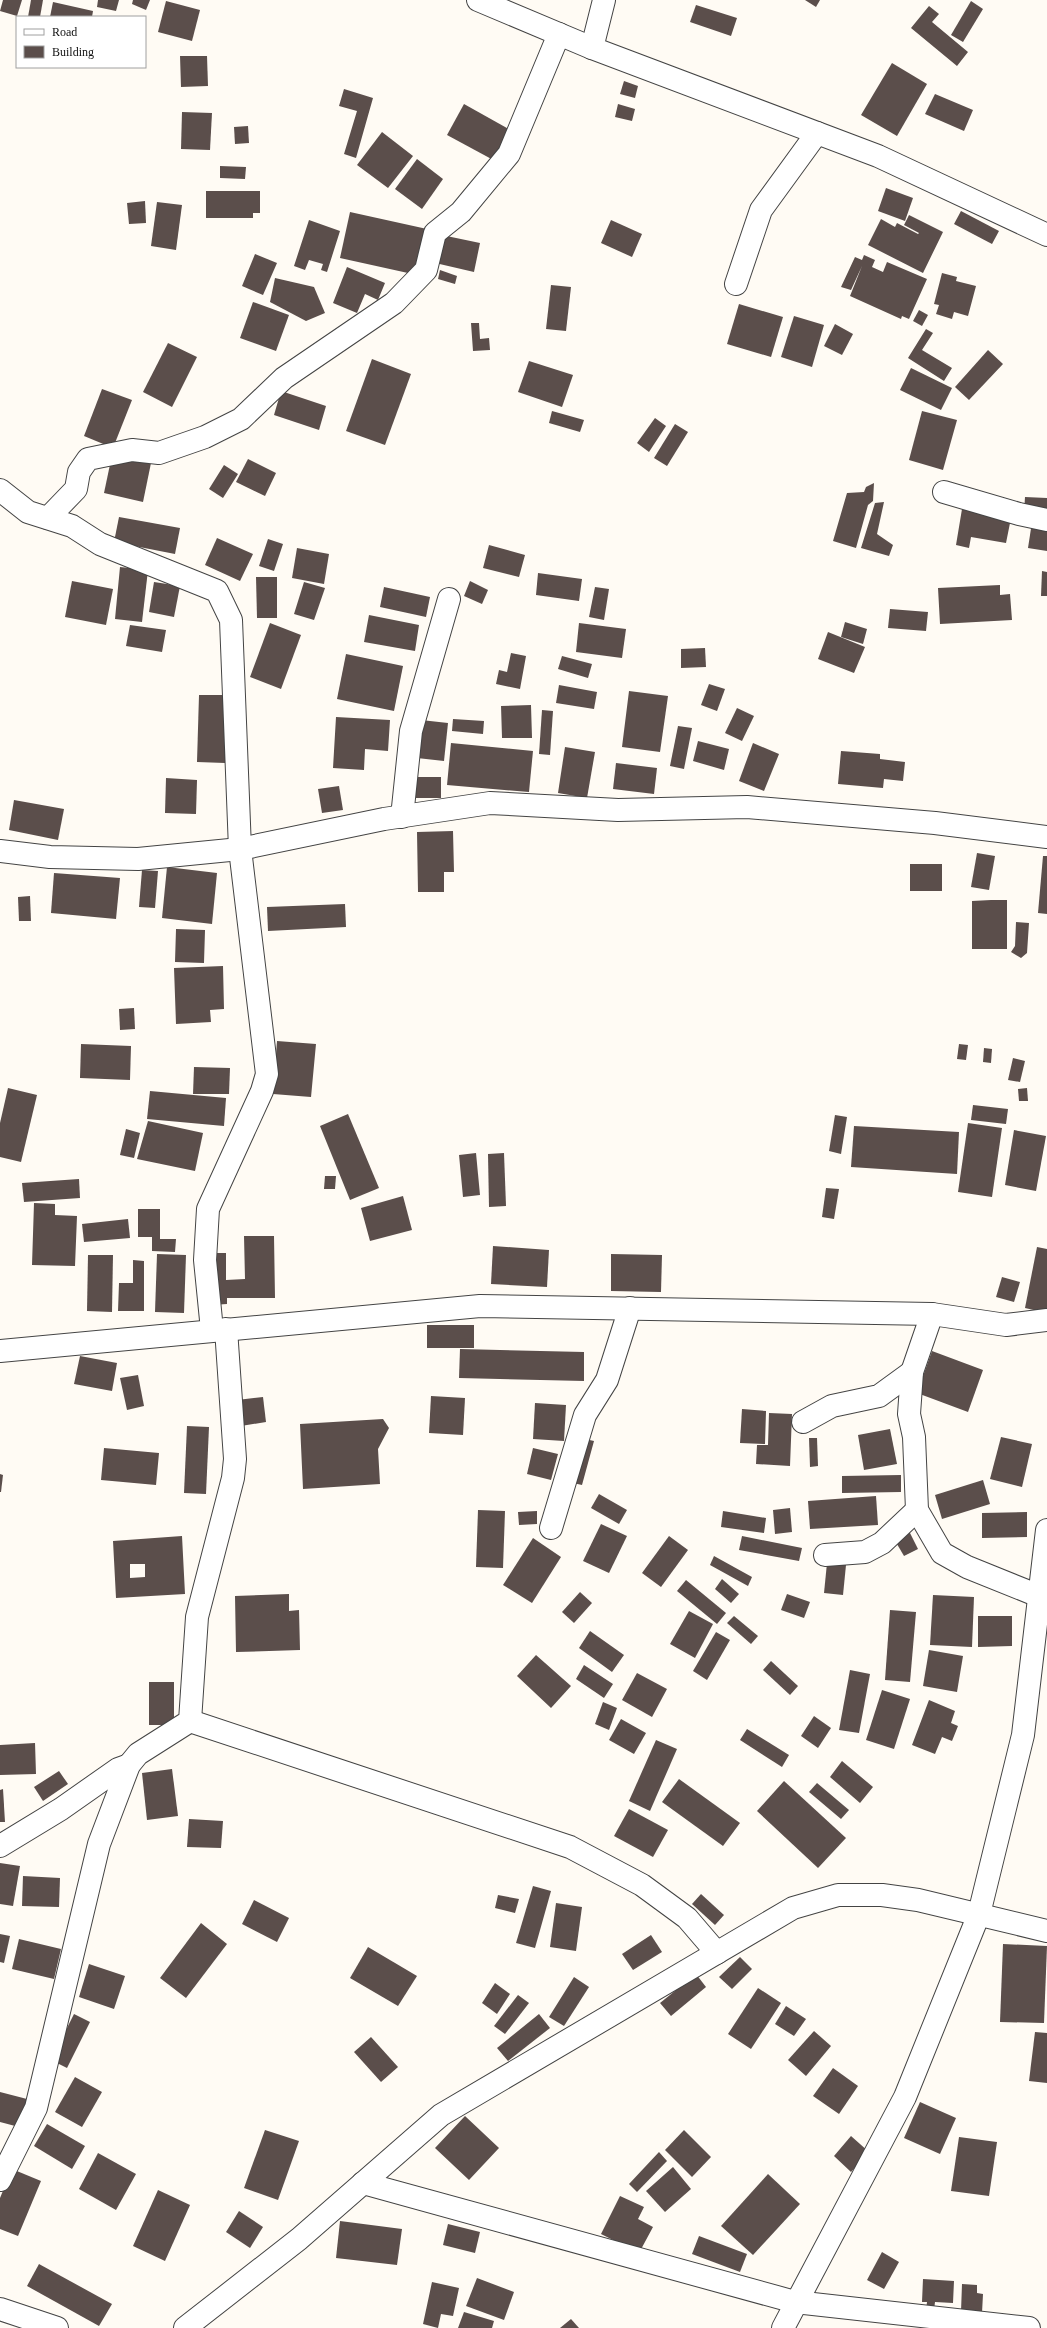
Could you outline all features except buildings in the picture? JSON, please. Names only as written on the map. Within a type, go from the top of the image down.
[{"type":"street","points":[[478,0],[592,48],[878,156],[1047,235]]},
{"type":"street","points":[[592,48],[604,0]]},
{"type":"street","points":[[48,518],[76,489],[79,472],[88,459],[132,450],[159,453],[205,437],[241,419],[284,378],[394,303],[426,270],[435,233],[461,212],[509,154],[558,34]]},
{"type":"street","points":[[736,284],[761,210],[816,133]]},
{"type":"street","points":[[0,490],[28,512],[72,526],[100,544],[217,591],[231,620],[240,849],[267,1074],[262,1091],[208,1209],[205,1260],[219,1330],[235,1459],[233,1478],[197,1617],[190,1721]]},
{"type":"street","points":[[944,492],[1019,514],[1047,520]]},
{"type":"street","points":[[402,817],[411,731],[449,599]]},
{"type":"street","points":[[0,851],[50,857],[138,859],[240,849],[402,817],[490,802],[618,810],[746,807],[936,823],[1047,837]]},
{"type":"street","points":[[0,1351],[480,1306],[932,1314],[1006,1326],[1047,1320]]},
{"type":"street","points":[[551,1528],[586,1414],[608,1380],[630,1308]]},
{"type":"street","points":[[932,1314],[912,1372],[909,1414],[914,1437],[917,1510],[942,1553],[967,1567],[1039,1596]]},
{"type":"street","points":[[803,1422],[832,1406],[879,1396],[912,1372]]},
{"type":"street","points":[[879,1396],[909,1414]]},
{"type":"street","points":[[825,1555],[865,1552],[882,1543],[917,1510]]},
{"type":"street","points":[[783,2328],[905,2097],[979,1914],[1023,1735],[1047,1530]]},
{"type":"street","points":[[0,2180],[36,2108],[99,1844],[129,1765],[138,1754],[190,1721]]},
{"type":"street","points":[[190,1721],[570,1847],[642,1885],[687,1918],[717,1953]]},
{"type":"street","points":[[0,1846],[61,1809],[118,1769],[129,1765]]},
{"type":"street","points":[[185,2328],[299,2239],[440,2115],[793,1908],[838,1895],[882,1895],[918,1900],[1047,1931]]},
{"type":"street","points":[[363,2182],[796,2302],[930,2323],[1029,2328]]},
{"type":"street","points":[[0,2309],[57,2328]]}]
